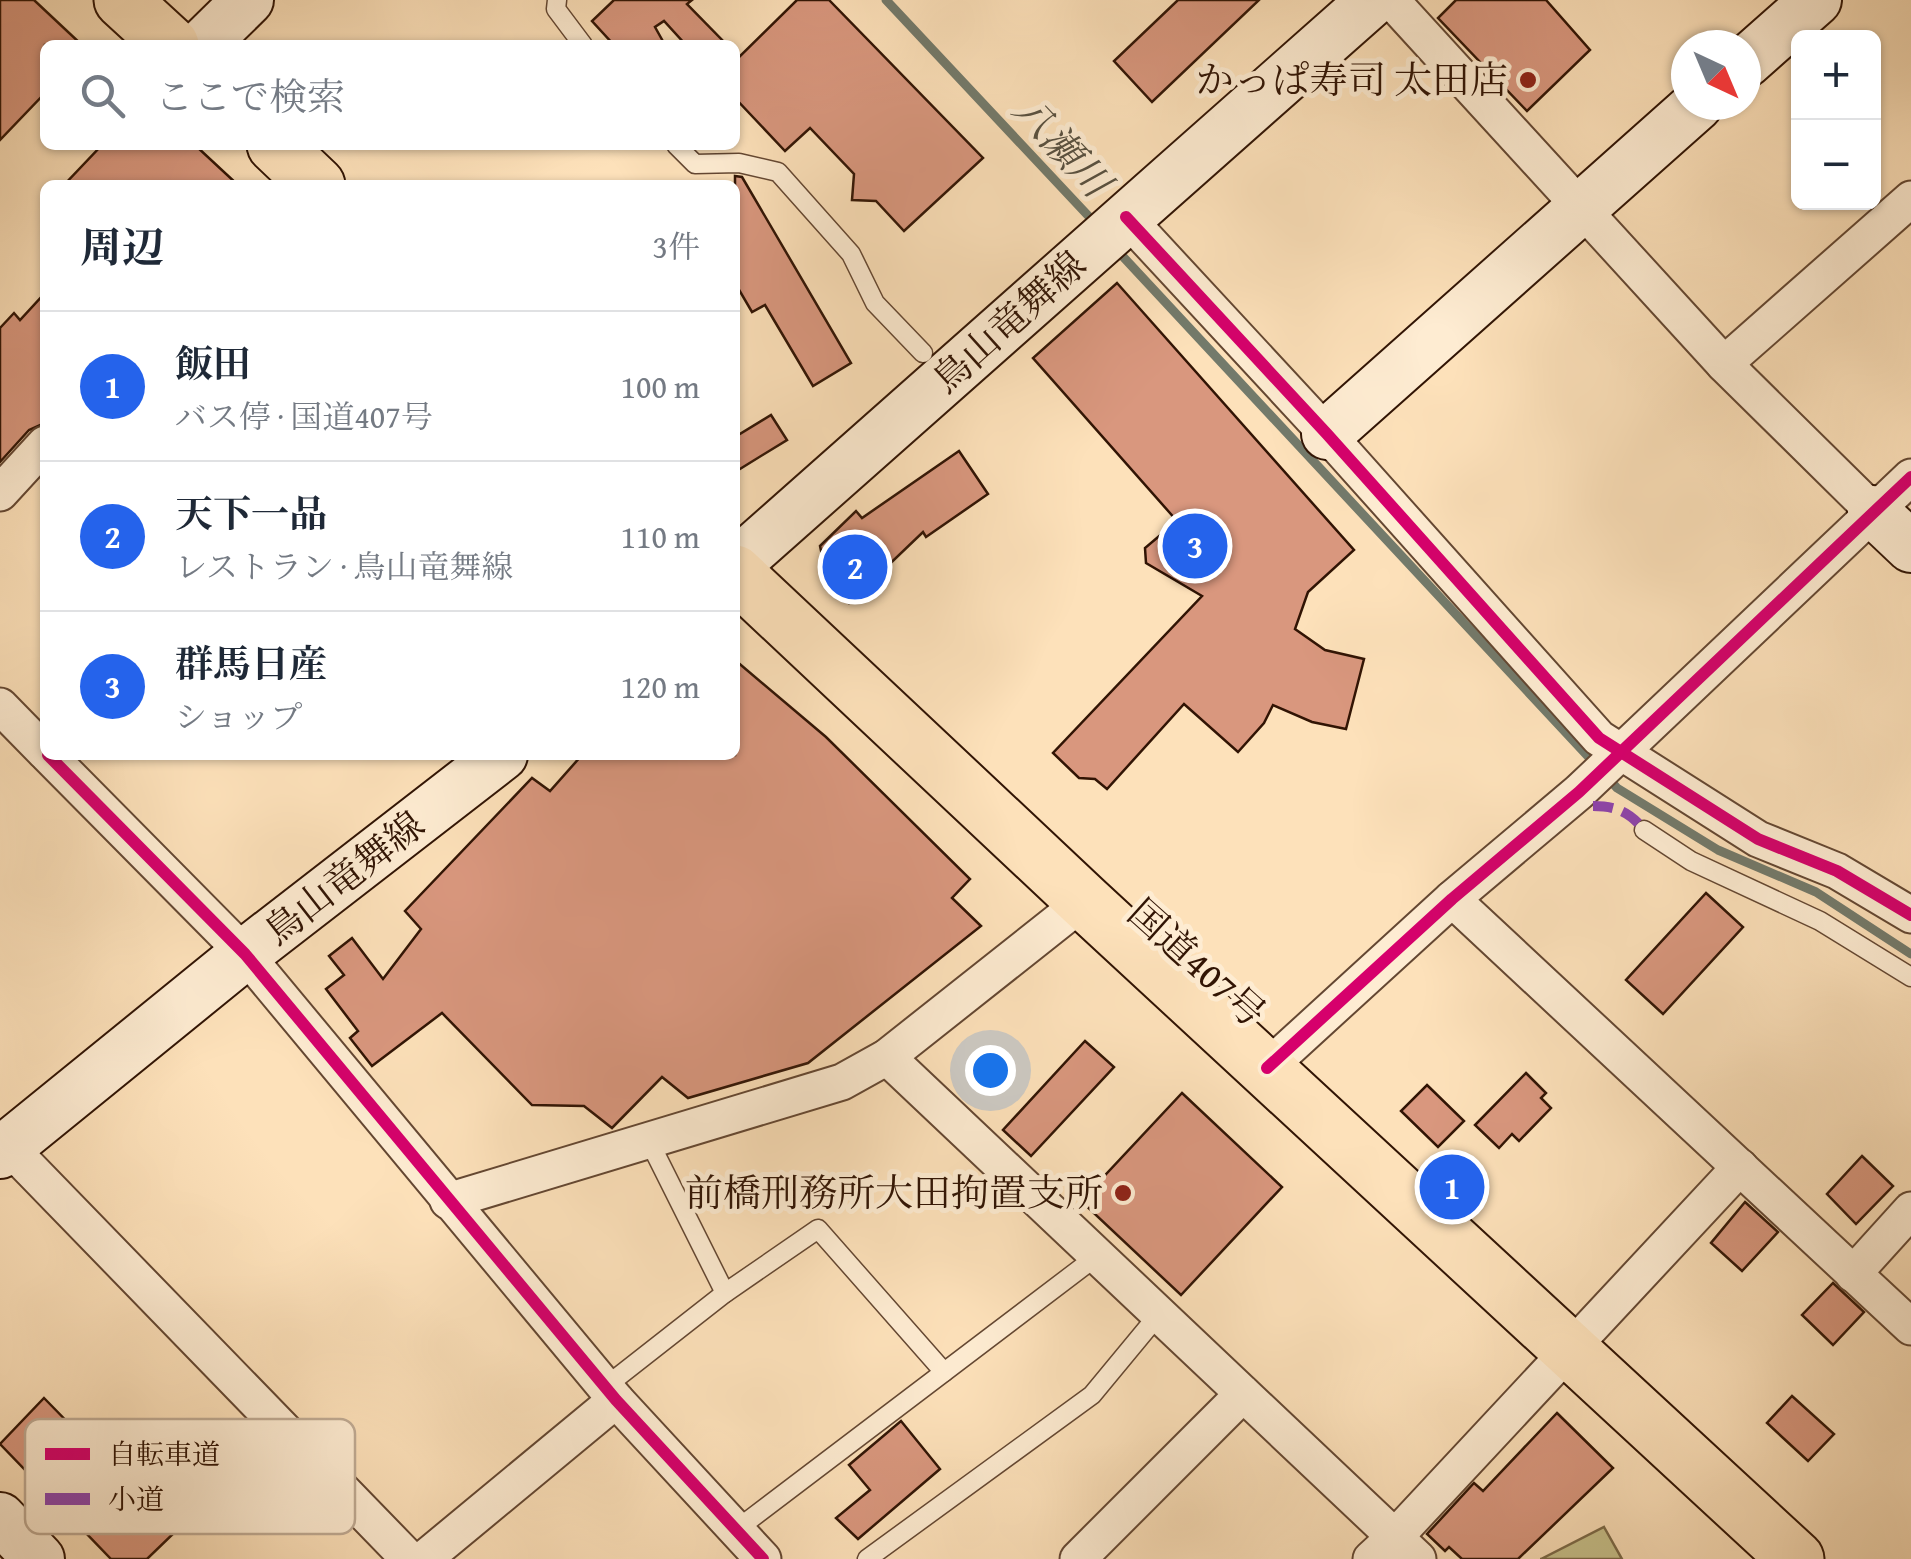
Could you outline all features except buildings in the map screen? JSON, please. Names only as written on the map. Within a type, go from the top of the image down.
[{"type":"highway","points":[[122,0],[166,40]]},
{"type":"highway","name":"国道407号","points":[[740,578],[1084,902],[1796,1559]]},
{"type":"main road","points":[[207,40],[248,0]]},
{"type":"main road","name":"鳥山竜舞線","points":[[740,561],[1373,0]]},
{"type":"main road","points":[[1761,49],[1816,0]]},
{"type":"main road","points":[[1327,434],[1681,120]]},
{"type":"main road","points":[[1874,511],[1911,546]]},
{"type":"main road","name":"鳥山竜舞線","points":[[4,1150],[489,760]]},
{"type":"main road","points":[[0,1518],[40,1559]]},
{"type":"street","points":[[1391,0],[1724,364],[1874,511]]},
{"type":"street","points":[[1724,364],[1911,199]]},
{"type":"street","points":[[1113,229],[1327,434],[1599,738],[1758,840],[1837,870],[1911,916]]},
{"type":"street","points":[[0,493],[40,449]]},
{"type":"street","points":[[1267,1068],[1452,899],[1622,752],[1911,477]]},
{"type":"street","points":[[0,706],[40,746]]},
{"type":"street","points":[[54,760],[245,954],[611,1394],[762,1559]]},
{"type":"street","points":[[1452,899],[1911,1327]]},
{"type":"street","points":[[448,1202],[842,1082],[887,1057],[1084,902]]},
{"type":"street","points":[[887,1057],[1244,1394],[1395,1552],[1570,1350],[1740,1167]]},
{"type":"street","points":[[4,1150],[270,1419]]},
{"type":"street","points":[[1853,1274],[1911,1210]]},
{"type":"street","points":[[424,1559],[611,1394]]},
{"type":"street","points":[[1078,1559],[1244,1394]]},
{"type":"street","points":[[355,1504],[409,1559]]},
{"type":"lane","points":[[557,0],[556,9],[578,40]]},
{"type":"lane","points":[[681,150],[695,164],[739,163],[778,172],[851,254],[875,303],[923,354]]},
{"type":"lane","points":[[1644,830],[1691,861],[1820,921],[1911,977]]},
{"type":"lane","points":[[649,1141],[725,1293]]},
{"type":"lane","points":[[611,1394],[725,1293],[818,1229],[944,1372]]},
{"type":"lane","points":[[736,1530],[1097,1256]]},
{"type":"lane","points":[[866,1559],[1092,1395],[1159,1314]]},
{"type":"shaded area","points":[[1604,1527],[1622,1559],[1541,1559]]},
{"type":"waterway","name":"八瀬川","points":[[886,0],[1095,223]]},
{"type":"waterway","name":"八瀬川","points":[[1114,247],[1597,766]]},
{"type":"waterway","name":"八瀬川","points":[[1608,778],[1617,788],[1718,850],[1816,892],[1911,954]]},
{"type":"marked path","points":[[1593,806],[1622,811],[1644,830]]},
{"type":"cycle path","points":[[1126,217],[1599,738],[1758,839],[1837,871],[1911,915]]},
{"type":"cycle path","points":[[1267,1068],[1452,899],[1579,792],[1911,477]]},
{"type":"cycle path","points":[[53,760],[245,954],[616,1400],[763,1559]]},
{"type":"place","name":"かっぱ寿司 太田店","points":[[1528,80]]},
{"type":"place","name":"群馬日産","points":[[1195,546]]},
{"type":"place","name":"天下一品","points":[[855,567]]},
{"type":"place","name":"飯田","points":[[1452,1187]]},
{"type":"place","name":"前橋刑務所大田拘置支所","points":[[1123,1193]]}]
